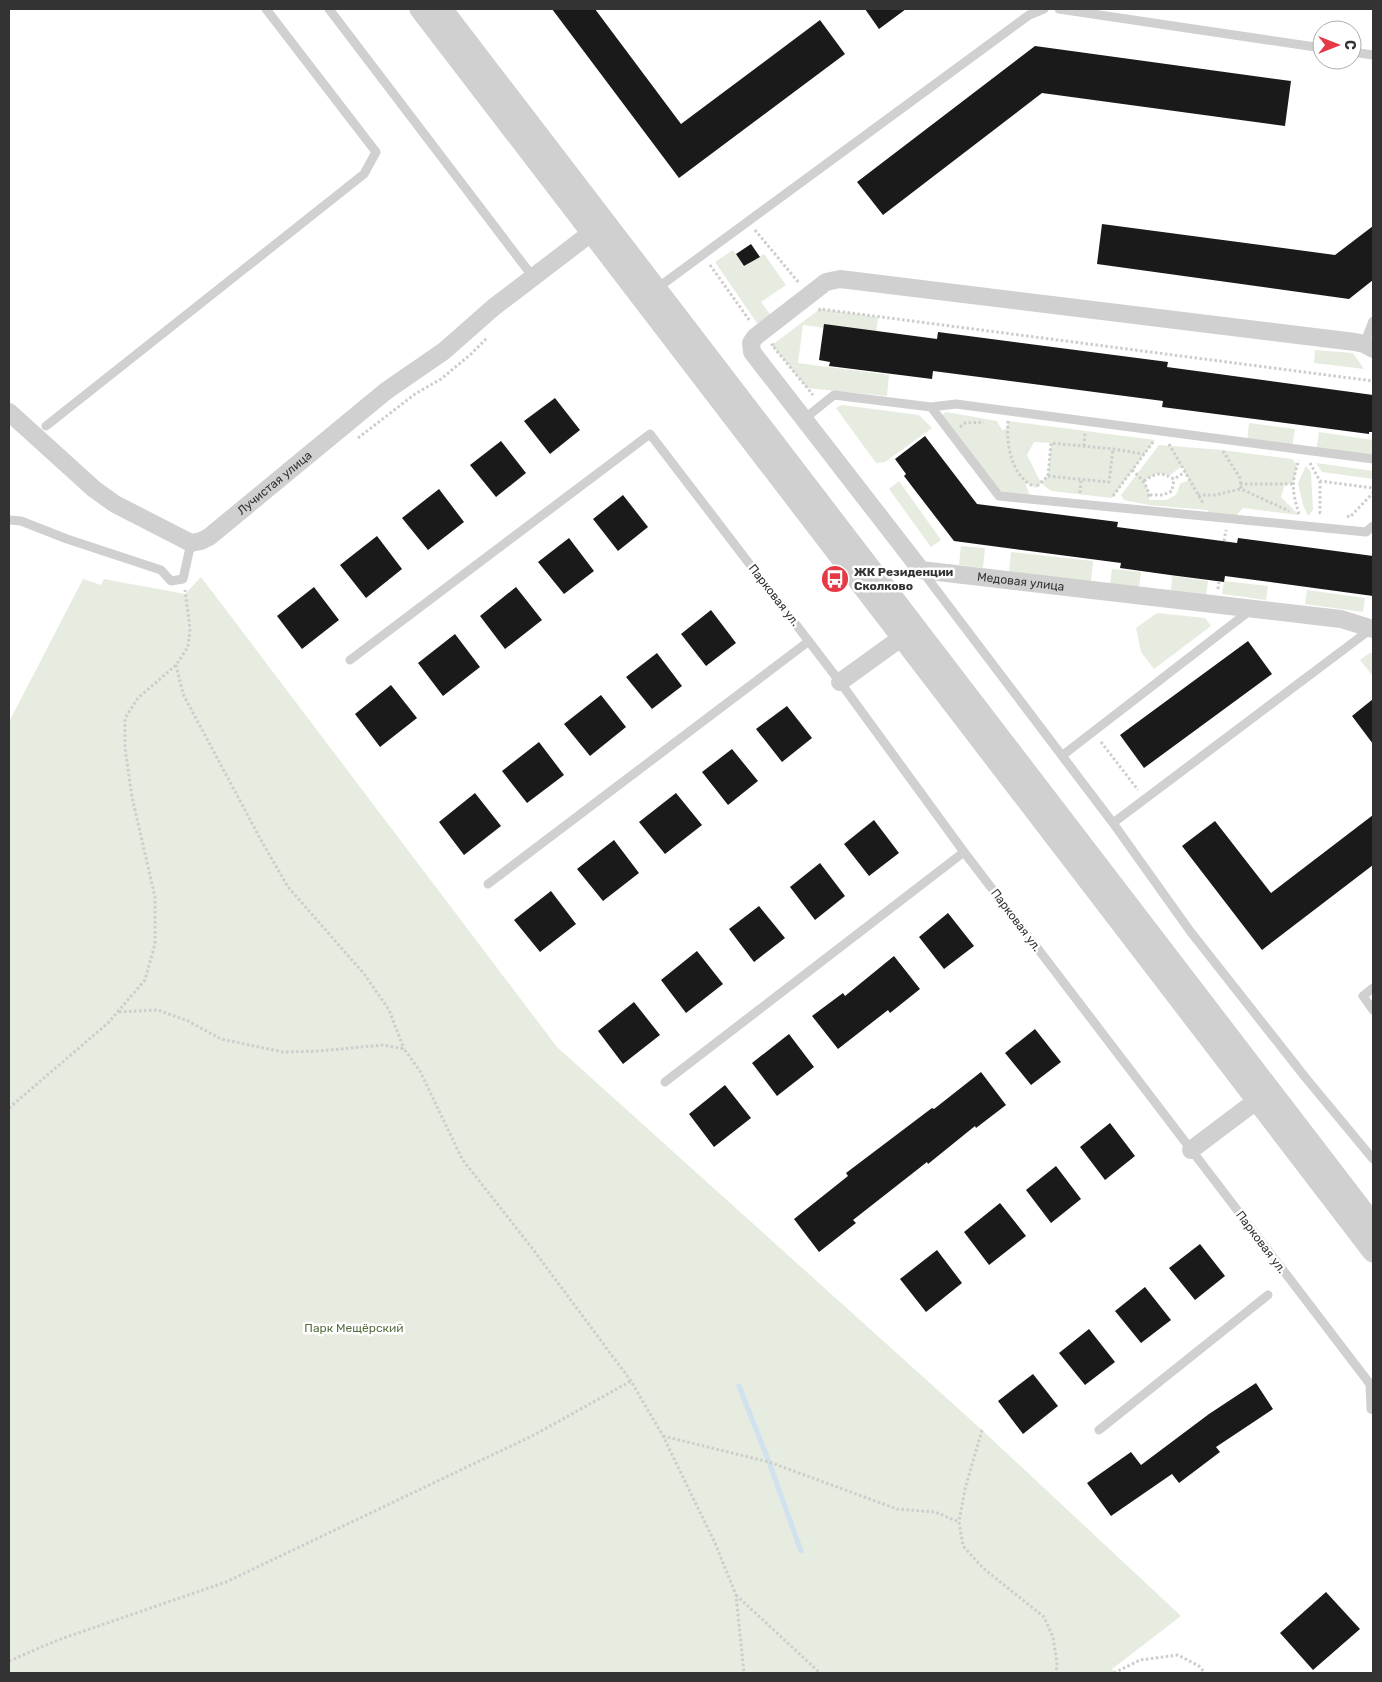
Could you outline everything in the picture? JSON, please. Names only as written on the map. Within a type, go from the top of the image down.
[{"type":"street","points":[[420,9],[1373,1252]]},
{"type":"street","points":[[442,9],[1373,1224]]},
{"type":"street","name":"Лучистая улица","points":[[192,543],[202,542],[209,537],[386,391],[444,351],[494,307],[591,233]]},
{"type":"street","points":[[921,570],[752,352],[755,338],[826,282],[840,279],[1369,346]]},
{"type":"street","points":[[9,412],[94,489],[115,504],[192,543]]},
{"type":"street","name":"Медовая улица","points":[[921,570],[1341,620],[1372,629]]},
{"type":"street","points":[[840,682],[901,638]]},
{"type":"street","points":[[1191,1150],[1256,1101]]},
{"type":"lane","points":[[46,426],[364,174],[376,152],[266,9]]},
{"type":"lane","points":[[329,9],[533,277]]},
{"type":"lane","points":[[656,289],[1029,15],[1044,9]]},
{"type":"lane","points":[[1059,9],[1312,47]]},
{"type":"lane","points":[[1369,346],[1373,321]]},
{"type":"lane","points":[[804,419],[834,395],[931,407],[956,404],[1373,459]]},
{"type":"lane","points":[[931,407],[999,496],[1366,532],[1373,526]]},
{"type":"lane","name":"Парковая ул.","points":[[350,660],[650,434],[840,682],[964,852],[1370,1384],[1372,1410]]},
{"type":"lane","points":[[9,520],[21,521],[67,539],[161,570],[171,581],[183,579],[192,543]]},
{"type":"lane","points":[[921,570],[1063,755],[1190,931],[1373,1160]]},
{"type":"lane","points":[[1063,755],[1252,609]]},
{"type":"lane","points":[[1113,823],[1372,629]]},
{"type":"lane","points":[[488,884],[809,641]]},
{"type":"lane","points":[[666,1082],[964,852]]},
{"type":"lane","points":[[1373,988],[1362,996],[1373,1010]]},
{"type":"lane","points":[[1100,1430],[1268,1295]]},
{"type":"path","points":[[753,228],[809,295]]},
{"type":"path","points":[[707,262],[755,338]]},
{"type":"path","points":[[812,315],[820,310],[1373,381]]},
{"type":"path","points":[[780,339],[772,345],[821,405]]},
{"type":"path","points":[[1008,411],[1009,455],[1025,482],[1036,488],[1043,500]]},
{"type":"path","points":[[1002,421],[1008,421]]},
{"type":"path","points":[[951,433],[965,423],[989,422]]},
{"type":"path","points":[[1106,506],[1161,431],[1211,516]]},
{"type":"path","points":[[1220,439],[1222,450],[1240,478],[1241,489]]},
{"type":"path","points":[[1036,488],[1048,476],[1051,443],[1144,454]]},
{"type":"path","points":[[1048,476],[1109,482],[1113,449]]},
{"type":"path","points":[[1303,450],[1320,482],[1320,513],[1330,514]]},
{"type":"path","points":[[1303,450],[1294,475],[1292,492],[1299,515],[1305,526]]},
{"type":"path","points":[[1132,470],[1144,481],[1150,495],[1148,510]]},
{"type":"path","points":[[1150,495],[1163,495],[1172,491],[1174,479],[1185,472]]},
{"type":"path","points":[[1144,481],[1162,473],[1174,479]]},
{"type":"path","points":[[1320,482],[1373,488]]},
{"type":"path","points":[[1240,484],[1293,484]]},
{"type":"path","points":[[1198,495],[1215,495],[1241,489],[1299,515]]},
{"type":"path","points":[[1340,515],[1350,517],[1373,493]]},
{"type":"path","points":[[9,1108],[108,1023],[145,980],[155,944],[155,897],[132,797],[125,748],[125,718],[138,698],[176,665],[188,647],[190,629],[183,579]]},
{"type":"path","points":[[176,665],[183,694],[288,887],[365,975],[389,1010],[404,1049],[420,1071],[462,1159],[532,1248],[631,1381],[663,1436],[715,1543],[736,1595],[744,1673]]},
{"type":"path","points":[[1098,738],[1138,791]]},
{"type":"path","points":[[118,1012],[158,1010],[188,1021],[222,1039],[283,1052],[319,1051],[383,1045],[404,1049]]},
{"type":"path","points":[[9,1661],[58,1640],[226,1582],[534,1435],[631,1381]]},
{"type":"path","points":[[982,1430],[965,1489],[959,1522],[963,1546],[983,1568],[1044,1617],[1053,1637],[1057,1663],[1056,1673]]},
{"type":"path","points":[[663,1436],[769,1462],[897,1509],[934,1512],[959,1522]]},
{"type":"path","points":[[736,1595],[820,1673]]},
{"type":"path","points":[[1114,1673],[1140,1660],[1178,1655],[1199,1666],[1205,1673]]},
{"type":"green space","points":[[733,250],[745,266],[764,254],[786,285],[761,302],[772,317],[759,326],[715,262]]},
{"type":"green space","points":[[820,309],[878,317],[876,335],[803,325],[798,363],[889,375],[887,396],[807,388],[772,345]]},
{"type":"green space","points":[[1315,350],[1353,353],[1364,369],[1314,363]]},
{"type":"green space","points":[[842,405],[919,415],[932,428],[885,462],[876,463],[836,408]]},
{"type":"green space","points":[[946,412],[997,421],[1002,430],[1007,429],[1008,421],[1155,440],[1112,498],[1051,491],[1041,483],[1036,488],[1025,482],[1031,499],[999,496],[939,417]],"holes":[[[1034,442],[1051,443],[1048,476],[1041,483],[1027,455]]]},
{"type":"green space","points":[[1249,423],[1295,429],[1292,448],[1247,442]]},
{"type":"green space","points":[[1319,432],[1373,440],[1373,459],[1316,452]]},
{"type":"green space","points":[[1159,445],[1222,450],[1292,459],[1297,464],[1293,484],[1285,484],[1281,497],[1299,515],[1243,508],[1233,519],[1211,516],[1207,510],[1149,505],[1124,500],[1121,495]],"holes":[[[1182,466],[1189,480],[1180,484],[1176,495],[1166,500],[1149,500],[1150,495],[1144,481],[1156,474],[1169,476]]]},
{"type":"green space","points":[[1316,463],[1373,471],[1373,479],[1322,472]]},
{"type":"green space","points":[[1306,466],[1311,472],[1313,510],[1308,516],[1303,505],[1298,483]]},
{"type":"green space","points":[[899,481],[941,540],[931,547],[889,489]]},
{"type":"green space","points":[[961,546],[985,548],[983,568],[959,565]]},
{"type":"green space","points":[[1011,552],[1093,561],[1091,581],[1009,572]]},
{"type":"green space","points":[[1112,569],[1141,572],[1139,588],[1110,585]]},
{"type":"green space","points":[[1172,576],[1208,581],[1206,596],[1171,592]]},
{"type":"green space","name":"Парк Мещёрский","points":[[201,577],[557,1047],[982,1430],[1181,1616],[1112,1669],[1115,1673],[9,1673],[9,722],[83,579],[101,585],[104,579],[185,594]]},
{"type":"green space","points":[[1224,581],[1268,586],[1266,600],[1222,594]]},
{"type":"green space","points":[[1307,590],[1365,598],[1363,612],[1305,604]]},
{"type":"green space","points":[[1157,613],[1205,618],[1211,626],[1154,669],[1141,652],[1136,628]]},
{"type":"green space","points":[[1371,652],[1373,655],[1373,676],[1360,660]]},
{"type":"building","points":[[552,9],[595,9],[681,124],[820,20],[845,54],[679,178]]},
{"type":"building","points":[[865,9],[906,9],[879,29]]},
{"type":"building","points":[[1035,46],[1291,81],[1285,126],[1042,93],[883,215],[857,182]]},
{"type":"building","points":[[1102,224],[1335,255],[1373,226],[1373,280],[1349,299],[1097,264]]},
{"type":"building","points":[[751,244],[760,257],[744,266],[736,254]]},
{"type":"building","points":[[824,324],[937,339],[938,332],[1168,362],[1167,367],[1373,395],[1373,432],[1369,432],[1369,434],[1162,407],[1163,401],[933,371],[932,379],[829,366],[830,362],[819,360]]},
{"type":"building","points":[[555,398],[580,430],[550,454],[524,421]]},
{"type":"building","points":[[925,436],[977,504],[1118,522],[1117,527],[1237,543],[1238,538],[1373,556],[1373,596],[1225,576],[1224,582],[1170,575],[1120,568],[1121,563],[954,541],[904,476],[906,474],[895,459]]},
{"type":"building","points":[[501,441],[526,473],[496,497],[470,465]]},
{"type":"building","points":[[439,489],[464,522],[428,550],[402,518]]},
{"type":"building","points":[[623,495],[648,527],[618,551],[593,519]]},
{"type":"building","points":[[377,536],[402,569],[366,598],[340,565]]},
{"type":"building","points":[[569,538],[594,571],[564,594],[538,562]]},
{"type":"building","points":[[314,587],[339,620],[302,649],[277,616]]},
{"type":"building","points":[[516,587],[542,620],[505,649],[480,616]]},
{"type":"building","points":[[711,610],[736,643],[706,666],[681,634]]},
{"type":"building","points":[[455,634],[480,667],[443,696],[418,663]]},
{"type":"building","points":[[1248,641],[1272,674],[1144,768],[1120,735]]},
{"type":"building","points":[[657,653],[682,686],[652,709],[626,677]]},
{"type":"building","points":[[391,685],[417,718],[380,747],[355,714]]},
{"type":"building","points":[[601,695],[626,727],[590,756],[564,724]]},
{"type":"building","points":[[1373,699],[1373,744],[1352,716]]},
{"type":"building","points":[[787,706],[812,738],[782,762],[756,729]]},
{"type":"building","points":[[539,742],[564,775],[527,803],[502,771]]},
{"type":"building","points":[[732,749],[758,781],[728,805],[702,772]]},
{"type":"building","points":[[475,793],[501,826],[464,855],[439,822]]},
{"type":"building","points":[[676,793],[702,825],[665,854],[639,822]]},
{"type":"building","points":[[1373,815],[1373,865],[1262,950],[1182,846],[1215,821],[1271,893]]},
{"type":"building","points":[[874,820],[899,853],[869,876],[844,844]]},
{"type":"building","points":[[614,840],[639,873],[603,901],[577,869]]},
{"type":"building","points":[[820,863],[845,896],[815,920],[790,887]]},
{"type":"building","points":[[551,891],[576,924],[540,952],[514,920]]},
{"type":"building","points":[[759,906],[785,938],[754,962],[729,929]]},
{"type":"building","points":[[948,913],[974,946],[944,969],[919,937]]},
{"type":"building","points":[[697,951],[723,984],[686,1013],[661,980]]},
{"type":"building","points":[[894,956],[920,989],[890,1013],[888,1010],[838,1049],[812,1016],[843,993],[845,996]]},
{"type":"building","points":[[634,1002],[660,1035],[623,1064],[598,1031]]},
{"type":"building","points":[[1035,1029],[1061,1062],[1031,1085],[1005,1053]]},
{"type":"building","points":[[789,1034],[814,1067],[777,1096],[752,1063]]},
{"type":"building","points":[[981,1072],[1006,1105],[976,1128],[975,1126],[928,1164],[927,1162],[853,1220],[856,1223],[819,1252],[794,1219],[848,1176],[846,1173]]},
{"type":"building","points":[[725,1085],[751,1118],[714,1147],[689,1114]]},
{"type":"building","points":[[1110,1123],[1135,1156],[1105,1180],[1080,1147]]},
{"type":"building","points":[[1056,1166],[1081,1199],[1051,1223],[1026,1190]]},
{"type":"building","points":[[1000,1203],[1026,1236],[989,1265],[964,1232]]},
{"type":"building","points":[[1200,1244],[1225,1276],[1195,1300],[1169,1268]]},
{"type":"building","points":[[937,1250],[962,1283],[926,1312],[900,1279]]},
{"type":"building","points":[[1145,1287],[1171,1320],[1141,1343],[1115,1311]]},
{"type":"building","points":[[1089,1329],[1115,1362],[1085,1385],[1059,1353]]},
{"type":"building","points":[[1033,1374],[1058,1406],[1023,1434],[998,1401]]},
{"type":"building","points":[[1256,1383],[1273,1409],[1216,1447],[1220,1452],[1179,1483],[1172,1474],[1111,1516],[1087,1483],[1131,1452],[1141,1465],[1209,1414]]},
{"type":"building","points":[[1326,1592],[1360,1629],[1313,1670],[1280,1633]]},
{"type":"waterway","points":[[739,1386],[801,1551]]},
{"type":"place","name":"ЖК Резиденции Сколково","points":[[835,579]]}]
